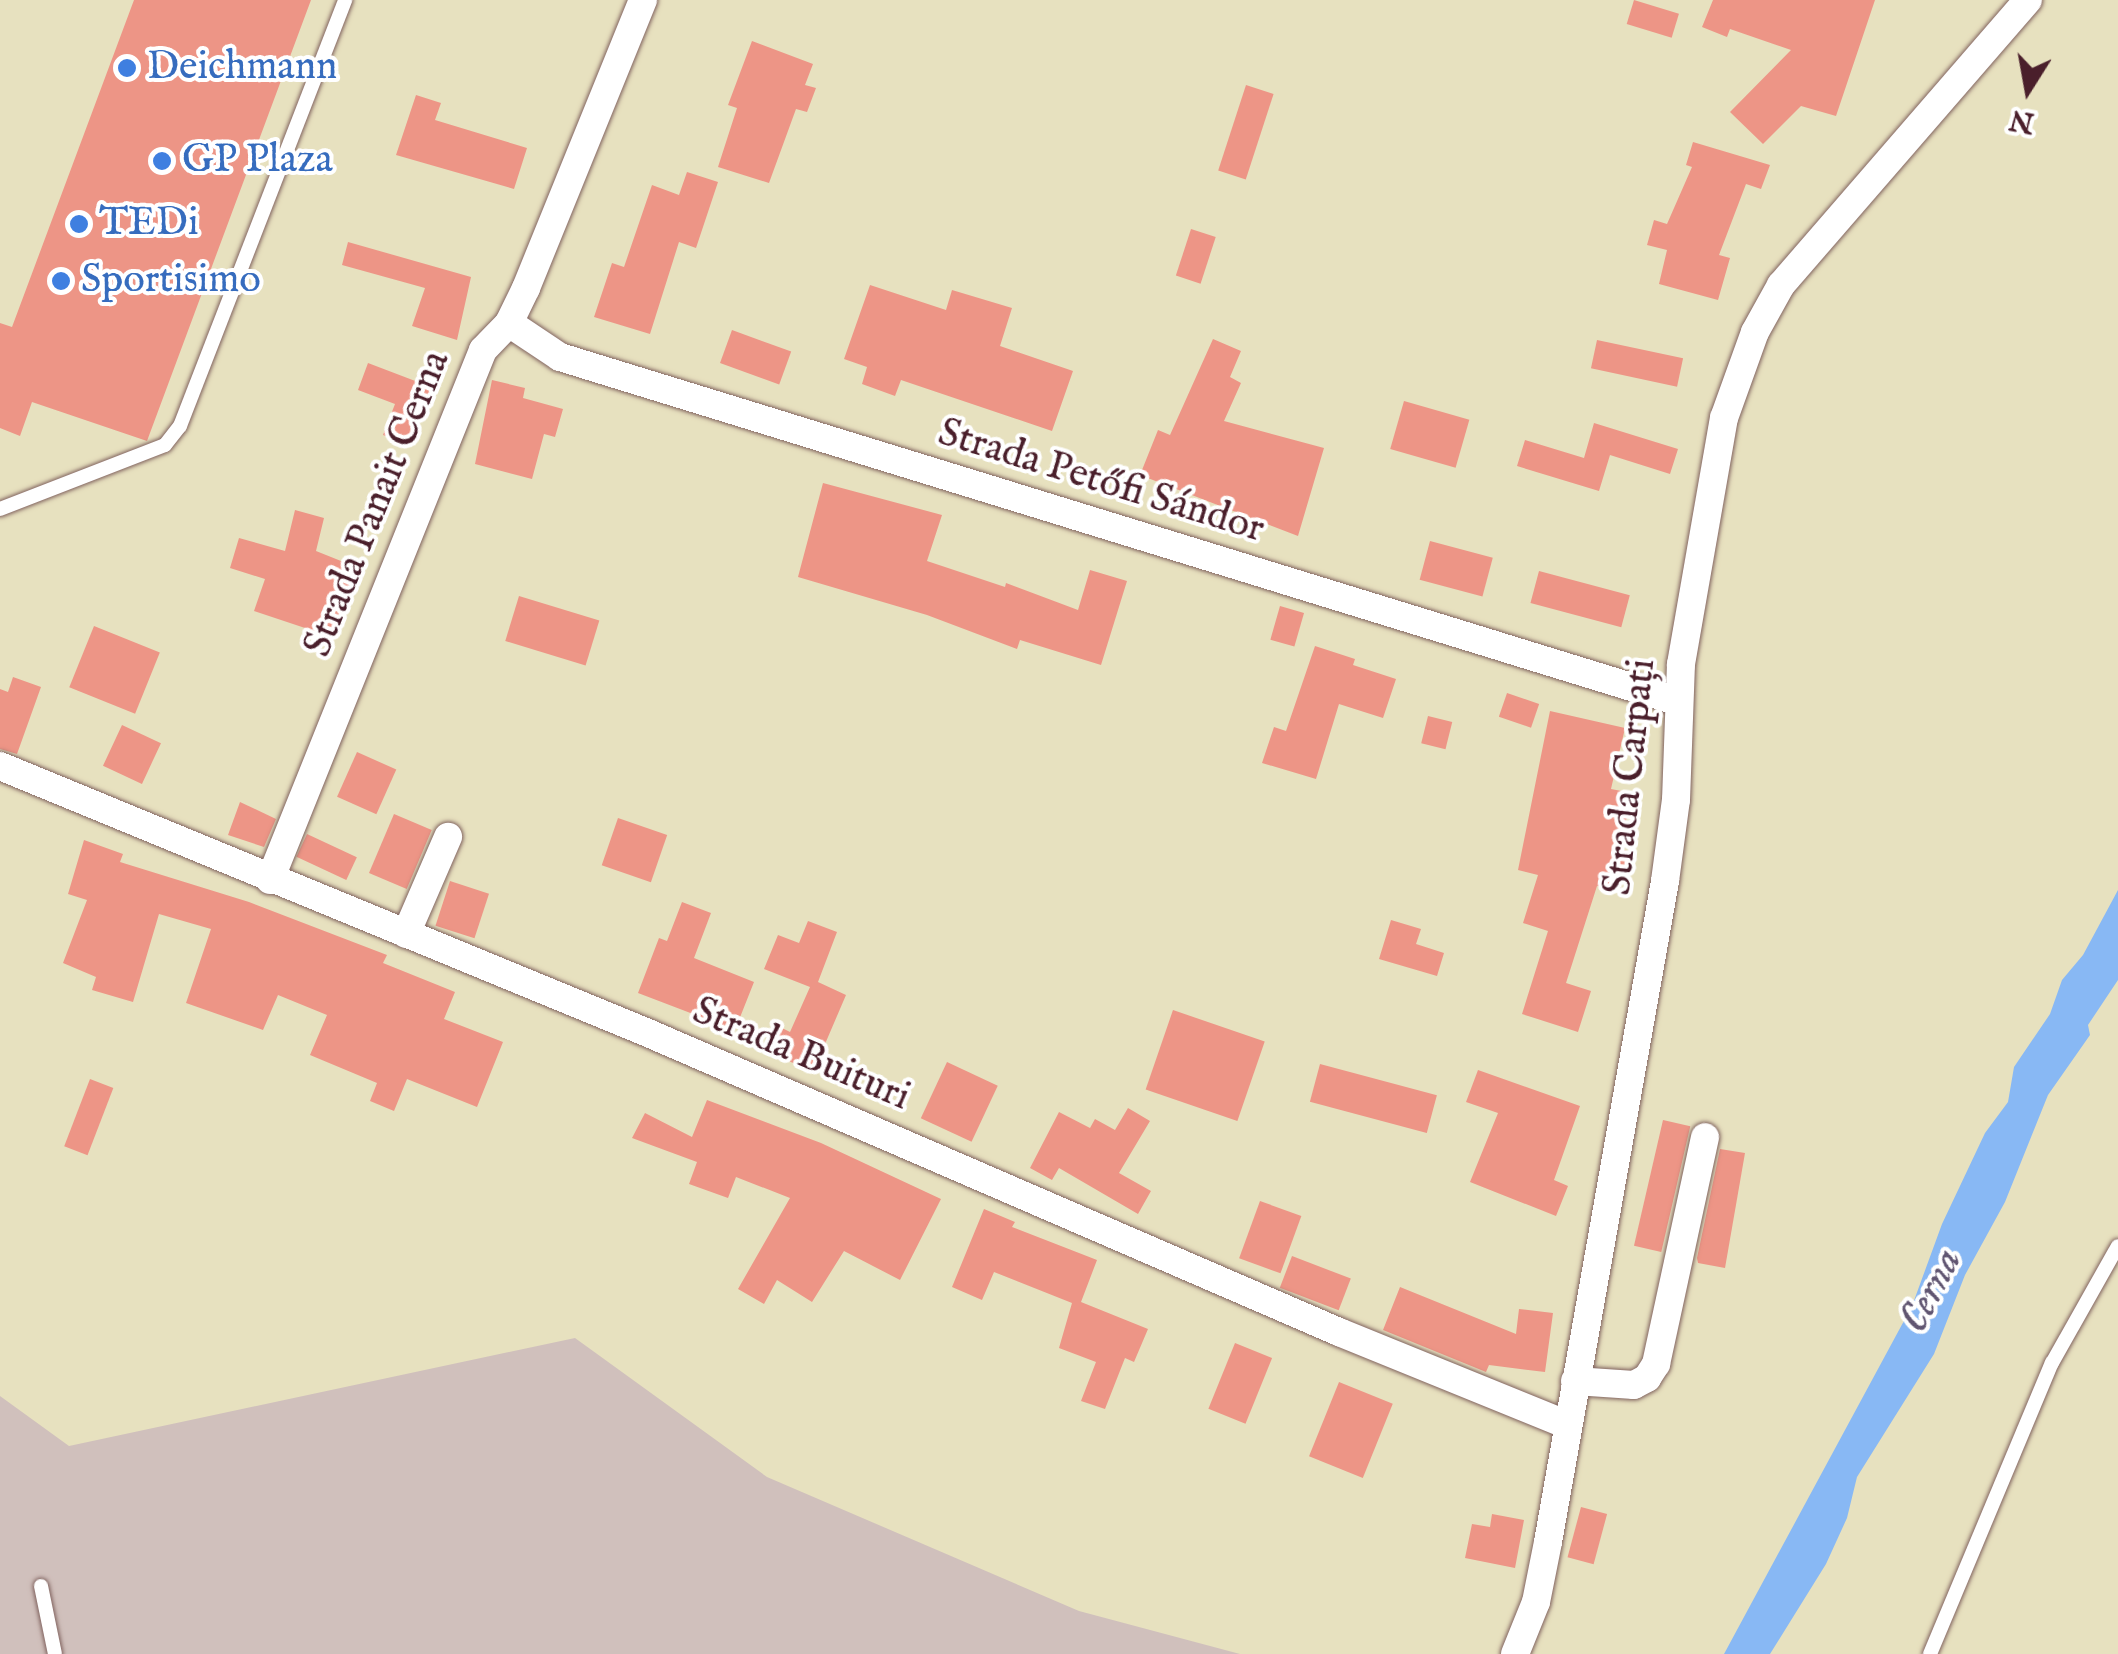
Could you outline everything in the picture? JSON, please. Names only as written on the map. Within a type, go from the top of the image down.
[{"type":"street","name":"Strada Panait Cerna","points":[[270,880],[482,350],[509,323],[643,0]]},
{"type":"street","name":"Strada Carpați","points":[[1516,1654],[1536,1602],[1665,881],[1676,800],[1678,701],[1712,471],[1724,418],[1755,332],[1781,285],[2028,0]]},
{"type":"street","name":"Strada Petőfi Sándor","points":[[509,323],[560,356],[1678,701]]},
{"type":"street","name":"Strada Buituri","points":[[0,766],[886,1134],[1339,1332],[1568,1425]]},
{"type":"street","points":[[406,934],[448,836]]},
{"type":"street","points":[[1574,1381],[1620,1388],[1647,1378],[1656,1364],[1704,1138]]},
{"type":"lane","points":[[0,509],[165,446],[180,426],[345,0]]},
{"type":"lane","points":[[1930,1654],[2052,1363],[2118,1246]]},
{"type":"lane","points":[[42,1586],[55,1654]]},
{"type":"shaded area","points":[[575,1338],[767,1477],[1079,1611],[1240,1654],[0,1654],[0,1396],[69,1446]]},
{"type":"water","name":"Cerna","points":[[2118,890],[2118,980],[2088,1025],[2090,1035],[2048,1095],[2005,1202],[1965,1275],[1934,1354],[1857,1477],[1847,1518],[1826,1564],[1770,1654],[1724,1654],[1912,1306],[1942,1224],[1985,1133],[2008,1102],[2014,1067],[2050,1014],[2062,980],[2083,955]]},
{"type":"building","name":"GP Plaza","points":[[134,0],[311,0],[147,441],[32,402],[20,436],[0,428],[0,323],[12,327]]},
{"type":"building","points":[[1634,0],[1679,14],[1672,38],[1627,24]]},
{"type":"building","points":[[1713,0],[1875,0],[1836,116],[1801,106],[1763,144],[1730,112],[1791,50],[1730,29],[1727,37],[1702,27]]},
{"type":"building","points":[[752,41],[813,64],[805,85],[816,88],[807,112],[796,109],[769,183],[718,167],[737,108],[728,105]]},
{"type":"building","points":[[1246,85],[1274,94],[1246,180],[1218,171]]},
{"type":"building","points":[[416,95],[441,103],[435,120],[527,148],[514,189],[396,155]]},
{"type":"building","points":[[1693,142],[1770,165],[1761,189],[1746,184],[1719,255],[1730,258],[1718,300],[1659,284],[1667,250],[1647,245],[1654,220],[1667,224],[1692,167],[1686,165]]},
{"type":"building","points":[[687,172],[718,182],[696,248],[679,242],[650,334],[594,317],[612,263],[624,267],[652,185],[679,195]]},
{"type":"building","points":[[1191,229],[1216,237],[1201,284],[1176,276]]},
{"type":"building","points":[[348,242],[471,277],[457,340],[412,326],[425,288],[342,265]]},
{"type":"building","points":[[870,285],[946,310],[952,290],[1012,308],[1000,346],[1073,371],[1052,431],[901,380],[895,396],[862,384],[867,367],[844,359]]},
{"type":"building","points":[[732,330],[791,352],[779,384],[720,363]]},
{"type":"building","points":[[1213,339],[1241,351],[1230,377],[1241,383],[1224,421],[1324,448],[1298,536],[1140,475],[1158,430],[1170,435]]},
{"type":"building","points":[[1597,340],[1683,358],[1677,387],[1591,368]]},
{"type":"building","points":[[368,363],[431,387],[412,445],[383,435],[395,404],[358,390]]},
{"type":"building","points":[[492,380],[525,388],[523,398],[563,409],[555,437],[544,434],[532,479],[475,464]]},
{"type":"building","points":[[1404,401],[1469,420],[1456,468],[1390,449]]},
{"type":"building","points":[[1594,423],[1678,449],[1670,474],[1610,455],[1599,491],[1517,466],[1525,440],[1584,458]]},
{"type":"building","points":[[823,483],[942,515],[927,561],[1005,587],[1006,583],[1078,610],[1090,570],[1127,581],[1101,665],[1020,640],[1017,649],[927,615],[798,577]]},
{"type":"building","points":[[295,510],[324,518],[316,551],[361,569],[335,638],[254,611],[265,579],[230,568],[239,538],[285,551]]},
{"type":"building","points":[[1430,541],[1493,558],[1482,596],[1420,580]]},
{"type":"building","points":[[1539,571],[1630,595],[1621,627],[1530,603]]},
{"type":"building","points":[[519,596],[599,621],[586,666],[505,641]]},
{"type":"building","points":[[1280,606],[1304,613],[1294,647],[1270,640]]},
{"type":"building","points":[[94,626],[160,653],[135,714],[69,687]]},
{"type":"building","points":[[1315,646],[1355,659],[1353,665],[1396,679],[1383,718],[1339,704],[1316,779],[1262,763],[1274,727],[1286,731]]},
{"type":"building","points":[[13,677],[41,687],[17,754],[0,749],[0,689],[8,692]]},
{"type":"building","points":[[1507,693],[1539,704],[1531,728],[1499,717]]},
{"type":"building","points":[[1550,711],[1625,728],[1611,789],[1632,793],[1620,849],[1630,852],[1620,891],[1597,886],[1566,983],[1591,991],[1578,1032],[1522,1014],[1548,931],[1523,923],[1538,875],[1518,870]]},
{"type":"building","points":[[1428,716],[1452,722],[1445,749],[1421,743]]},
{"type":"building","points":[[122,725],[161,743],[142,784],[103,766]]},
{"type":"building","points":[[357,752],[396,769],[376,814],[337,797]]},
{"type":"building","points":[[240,802],[276,819],[264,847],[228,835]]},
{"type":"building","points":[[394,814],[432,830],[407,889],[369,873]]},
{"type":"building","points":[[618,818],[667,835],[651,882],[602,865]]},
{"type":"building","points":[[307,834],[357,857],[346,880],[296,857]]},
{"type":"building","points":[[84,840],[123,854],[120,862],[249,902],[387,955],[383,963],[455,992],[444,1019],[503,1042],[477,1107],[407,1079],[394,1111],[370,1101],[377,1083],[310,1055],[327,1015],[278,995],[263,1030],[186,1003],[211,929],[159,914],[133,1002],[92,990],[96,977],[63,963],[87,900],[68,894]]},
{"type":"building","points":[[450,881],[489,894],[474,938],[435,926]]},
{"type":"building","points":[[682,902],[711,913],[694,958],[754,982],[735,1030],[638,993],[659,938],[667,941]]},
{"type":"building","points":[[1391,920],[1421,929],[1416,944],[1444,953],[1437,976],[1379,959]]},
{"type":"building","points":[[808,921],[837,932],[818,982],[846,995],[813,1072],[771,1053],[782,1028],[790,1032],[810,987],[764,969],[778,935],[799,943]]},
{"type":"building","points":[[1173,1010],[1265,1042],[1237,1121],[1146,1089]]},
{"type":"building","points":[[947,1062],[998,1086],[972,1142],[921,1118]]},
{"type":"building","points":[[1320,1064],[1437,1095],[1427,1133],[1310,1102]]},
{"type":"building","points":[[1478,1070],[1580,1106],[1554,1180],[1568,1186],[1556,1216],[1470,1182],[1498,1113],[1466,1102]]},
{"type":"building","points":[[90,1079],[113,1088],[88,1155],[64,1146]]},
{"type":"building","points":[[707,1100],[821,1143],[941,1199],[900,1280],[844,1251],[812,1302],[777,1280],[764,1304],[738,1289],[790,1198],[736,1177],[728,1198],[689,1184],[697,1162],[632,1138],[645,1113],[692,1137]]},
{"type":"building","points":[[1128,1108],[1150,1121],[1119,1173],[1151,1191],[1138,1214],[1059,1168],[1052,1180],[1030,1168],[1059,1112],[1090,1128],[1095,1119],[1115,1130]]},
{"type":"building","points":[[1663,1120],[1690,1126],[1661,1252],[1634,1246]]},
{"type":"building","points":[[1720,1149],[1745,1153],[1725,1268],[1698,1263],[1697,1258]]},
{"type":"building","points":[[1260,1201],[1301,1216],[1280,1273],[1239,1258]]},
{"type":"building","points":[[984,1209],[1015,1222],[1012,1227],[1097,1260],[1081,1302],[1148,1329],[1134,1362],[1125,1358],[1105,1409],[1081,1401],[1096,1362],[1059,1348],[1072,1303],[994,1272],[982,1300],[952,1287]]},
{"type":"building","points":[[1292,1256],[1351,1279],[1339,1310],[1280,1288]]},
{"type":"building","points":[[1400,1287],[1516,1334],[1519,1309],[1553,1313],[1545,1372],[1489,1365],[1486,1372],[1383,1330]]},
{"type":"building","points":[[1235,1343],[1272,1358],[1245,1424],[1208,1409]]},
{"type":"building","points":[[1339,1382],[1393,1404],[1363,1478],[1309,1456]]},
{"type":"building","points":[[1581,1507],[1607,1514],[1594,1564],[1568,1557]]},
{"type":"building","points":[[1492,1514],[1524,1520],[1515,1568],[1465,1558],[1472,1524],[1490,1527]]},
{"type":"place","name":"Deichmann","points":[[127,68]]},
{"type":"place","name":"GP Plaza","points":[[162,161]]},
{"type":"place","name":"TEDi","points":[[79,224]]},
{"type":"place","name":"Sportisimo","points":[[61,281]]}]
